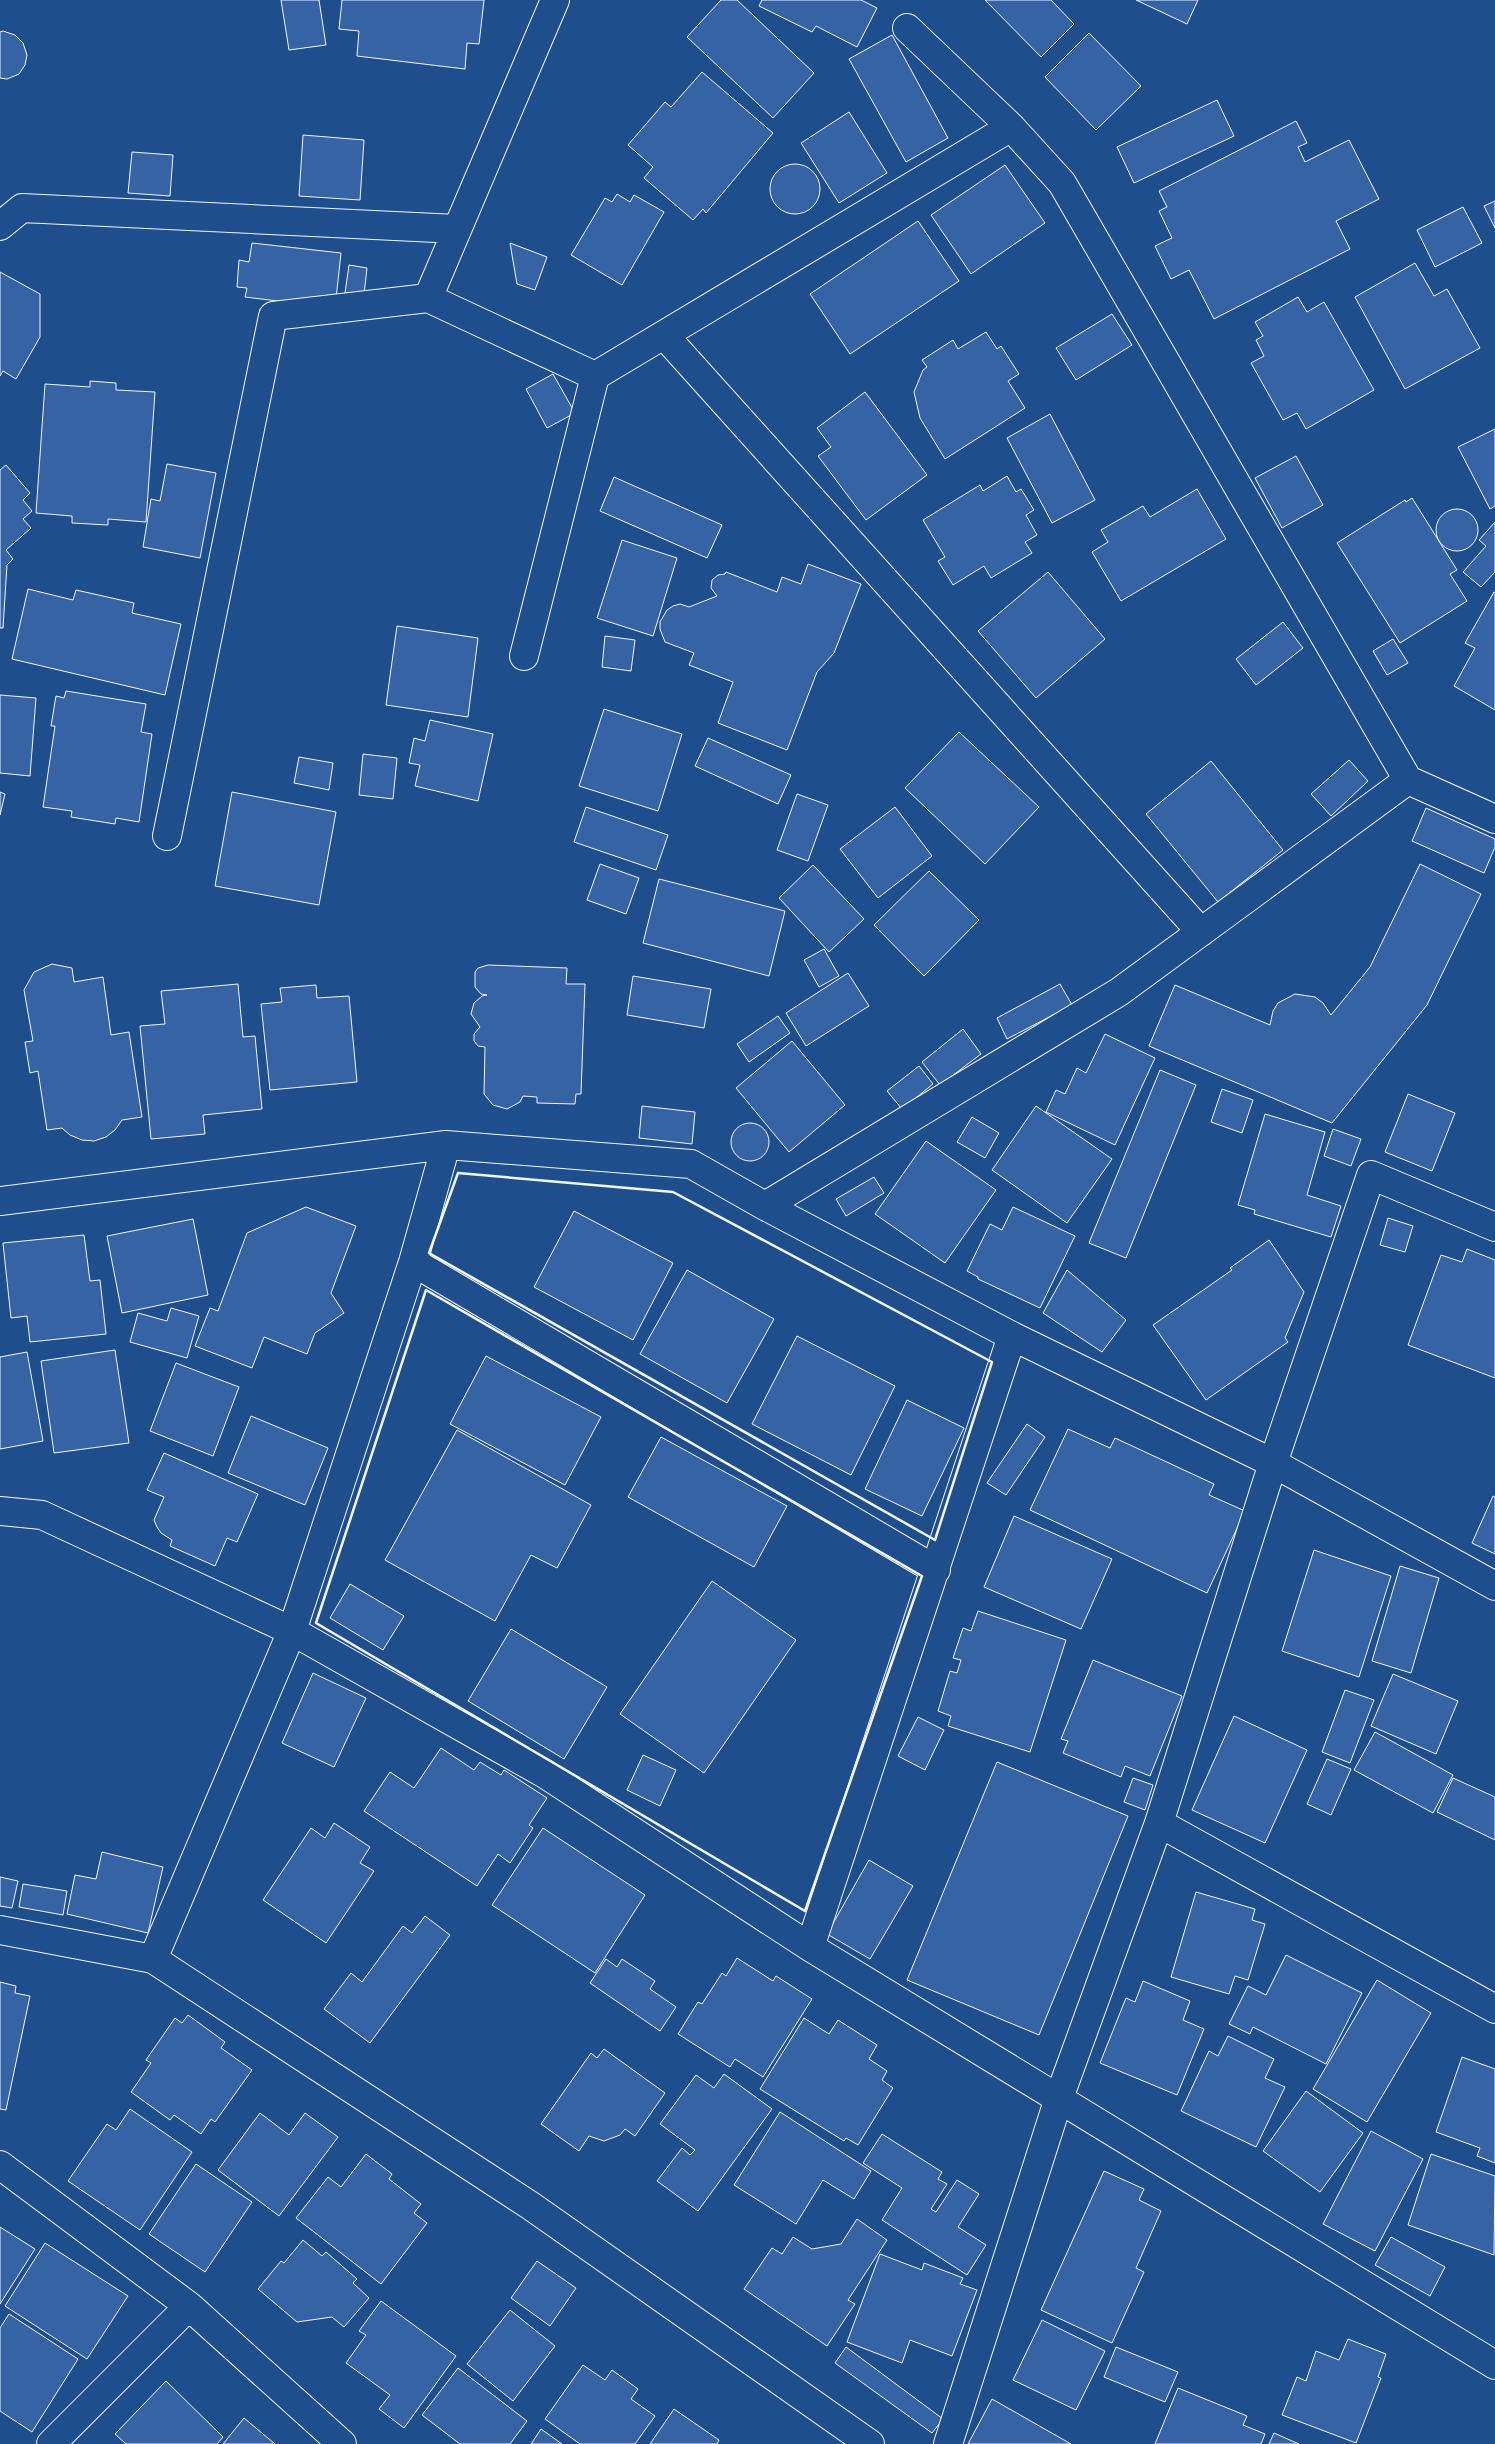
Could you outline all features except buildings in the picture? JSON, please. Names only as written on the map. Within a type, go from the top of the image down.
[{"type":"street","points":[[428,298],[555,0]]},
{"type":"street","points":[[907,28],[1011,127],[1062,183],[1408,780],[1495,819]]},
{"type":"street","points":[[524,656],[595,376],[1011,127]]},
{"type":"street","points":[[0,226],[22,208],[457,229]]},
{"type":"street","points":[[167,836],[273,316],[428,298],[595,376]]},
{"type":"street","points":[[664,335],[1201,932]]},
{"type":"street","points":[[765,1206],[1120,992],[1408,780]]},
{"type":"street","points":[[153,1959],[292,1631],[413,1262],[446,1145]]},
{"type":"street","points":[[0,1201],[446,1145],[691,1164],[765,1206],[1012,1336],[1273,1463],[1495,1586]]},
{"type":"street","points":[[948,2444],[1058,2098],[1159,1823],[1273,1463],[1371,1175],[1495,1227]]},
{"type":"street","points":[[413,1262],[936,1570]]},
{"type":"street","points":[[810,1947],[1012,1336]]},
{"type":"street","points":[[0,1511],[42,1516],[292,1631],[545,1774],[810,1947],[1495,2365]]},
{"type":"street","points":[[1159,1823],[1495,2009]]},
{"type":"street","points":[[0,1930],[153,1959],[531,2206],[870,2444]]},
{"type":"street","points":[[0,2165],[189,2306],[342,2444]]},
{"type":"street","points":[[51,2444],[189,2306]]},
{"type":"wall","points":[[458,1173],[673,1192],[992,1362],[935,1540],[429,1253],[458,1173]]},
{"type":"wall","points":[[426,1290],[922,1576],[805,1911],[316,1623],[426,1290]]}]
